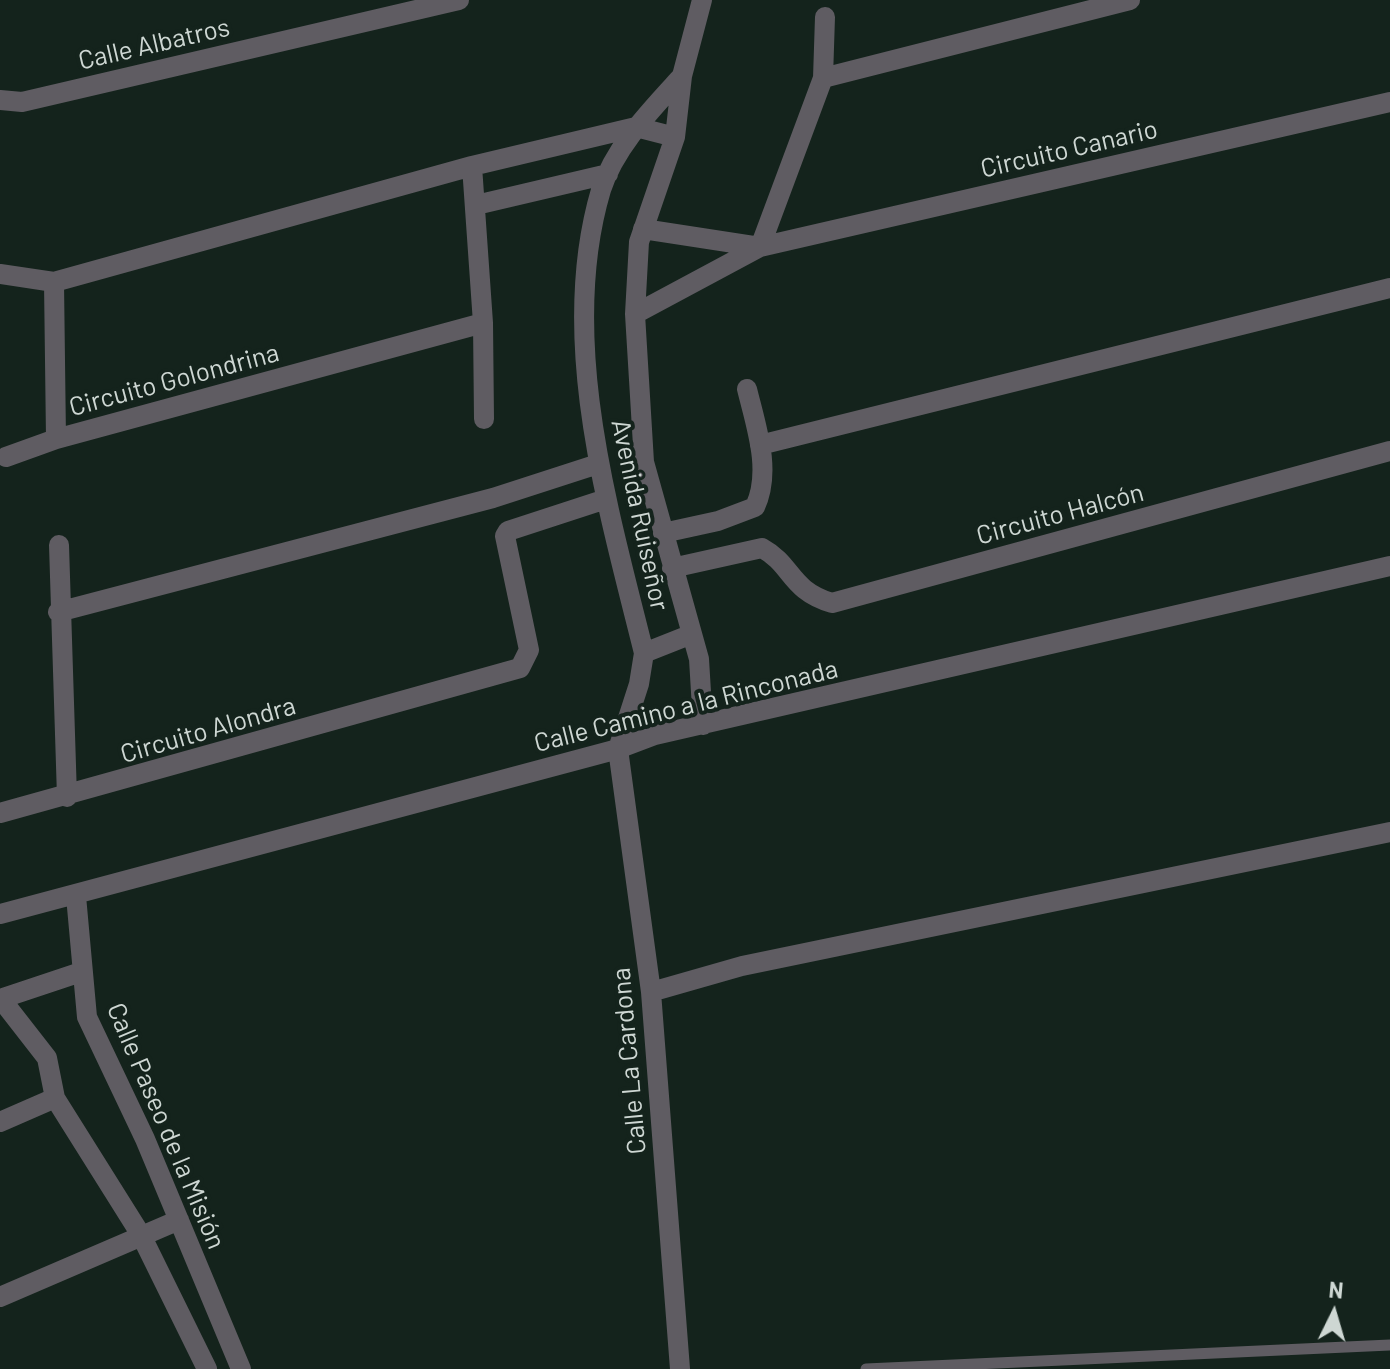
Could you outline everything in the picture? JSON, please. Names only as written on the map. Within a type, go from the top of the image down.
[{"type":"street","name":"Calle Albatros","points":[[0,100],[22,102],[459,0]]},
{"type":"street","name":"Avenida Ruiseñor","points":[[702,0],[682,76],[675,137],[643,229],[635,314],[644,462],[699,659],[703,725]]},
{"type":"street","points":[[823,78],[1130,0]]},
{"type":"street","points":[[760,247],[823,78],[825,17]]},
{"type":"street","name":"Avenida Ruiseñor","points":[[618,749],[639,684],[644,653],[593,440],[587,346],[587,267],[601,189],[608,174],[636,127],[682,76]]},
{"type":"street","name":"Circuito Canario","points":[[635,314],[760,247],[1390,102]]},
{"type":"street","points":[[0,274],[54,282],[472,166],[636,127],[675,137]]},
{"type":"street","points":[[472,166],[483,323],[484,419]]},
{"type":"street","points":[[476,205],[608,174]]},
{"type":"street","name":"Circuito Canario","points":[[643,229],[760,247]]},
{"type":"street","name":"Circuito Golondrina","points":[[54,282],[56,439],[483,323]]},
{"type":"street","points":[[760,445],[1390,288]]},
{"type":"street","points":[[663,533],[718,521],[755,507],[762,492],[760,445],[747,389]]},
{"type":"street","points":[[6,457],[56,439]]},
{"type":"street","name":"Circuito Halcón","points":[[672,568],[762,548],[772,554],[809,596],[832,603],[1390,451]]},
{"type":"street","points":[[58,612],[493,498],[598,464]]},
{"type":"street","name":"Circuito Alondra","points":[[0,813],[67,797],[520,668],[529,650],[506,544],[508,531],[606,499]]},
{"type":"street","points":[[59,545],[58,612],[67,797]]},
{"type":"street","name":"Calle Camino a la Rinconada","points":[[0,914],[618,749],[655,735],[1390,566]]},
{"type":"street","points":[[644,653],[692,634]]},
{"type":"street","name":"Calle La Cardona","points":[[618,749],[651,992],[680,1369]]},
{"type":"street","points":[[651,992],[742,966],[1390,832]]},
{"type":"street","name":"Calle Paseo de la Misión","points":[[76,896],[87,1017],[179,1220],[241,1369]]},
{"type":"street","points":[[81,972],[0,999],[47,1058],[55,1098],[141,1235],[207,1369]]},
{"type":"street","points":[[0,1122],[55,1098]]},
{"type":"street","points":[[0,1297],[179,1220]]},
{"type":"lane","points":[[866,1369],[1390,1345]]}]
